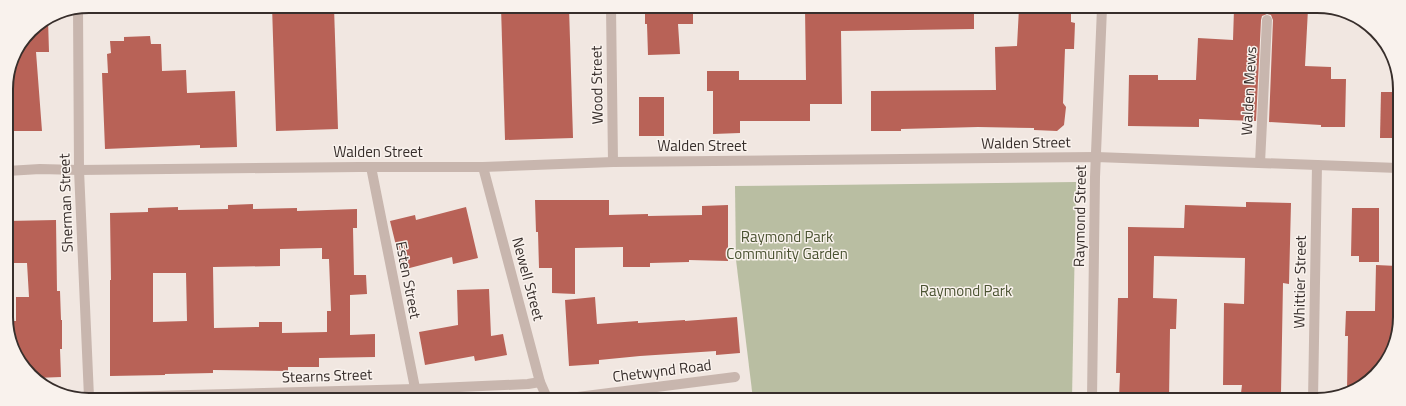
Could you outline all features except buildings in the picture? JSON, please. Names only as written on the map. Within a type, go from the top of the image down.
[{"type":"street","name":"Wood Street","points":[[611,13],[613,162]]},
{"type":"street","name":"Raymond Street","points":[[1092,393],[1096,157],[1102,13]]},
{"type":"street","name":"Sherman Street","points":[[78,14],[79,170],[90,393]]},
{"type":"street","name":"Walden Mews","points":[[1260,163],[1267,20]]},
{"type":"street","name":"Walden Street","points":[[13,171],[40,169],[79,170],[371,167],[483,168],[613,162],[1096,157],[1393,168]]},
{"type":"street","name":"Whittier Street","points":[[1313,393],[1317,165]]},
{"type":"street","name":"Esten Street","points":[[371,167],[416,393]]},
{"type":"street","name":"Newell Street","points":[[483,168],[540,382],[545,393]]},
{"type":"street","name":"Chetwynd Road","points":[[609,393],[734,377]]},
{"type":"street","name":"Stearns Street","points":[[416,393],[540,382]]},
{"type":"green space","name":"Raymond Park","points":[[1076,182],[1072,393],[752,393],[736,260],[735,186]]},
{"type":"park label","name":"Raymond Park Community Garden","points":[[787,246]]}]
